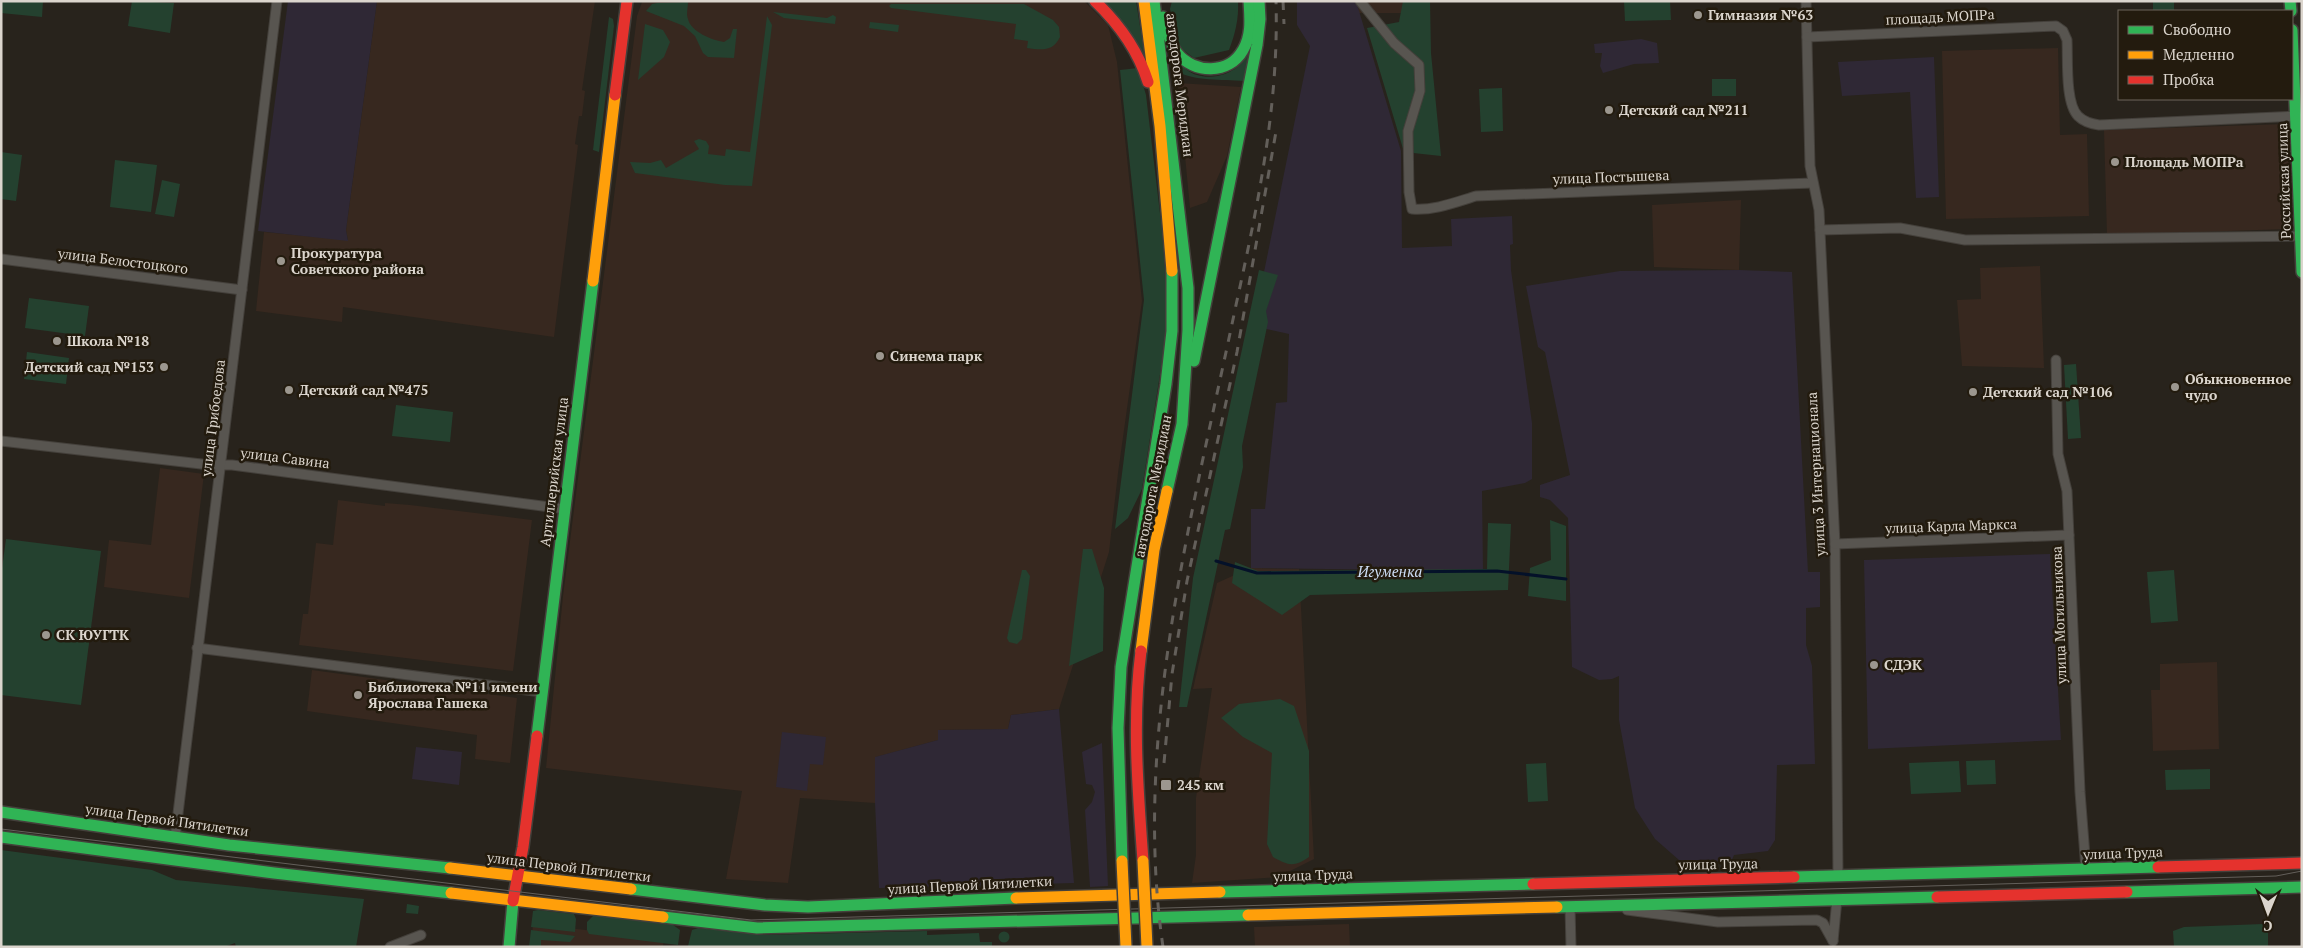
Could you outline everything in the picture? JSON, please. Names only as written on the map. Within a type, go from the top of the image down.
[{"type":"main road","name":"Артиллерийская улица","points":[[509,947],[627,1]]},
{"type":"main road","points":[[1095,1],[1119,26],[1145,70],[1160,126]]},
{"type":"main road","name":"автодорога Меридиан","points":[[1126,947],[1118,728],[1121,667],[1166,384],[1172,331],[1172,260],[1160,126],[1144,1]]},
{"type":"main road","name":"автодорога Меридиан","points":[[1147,947],[1136,768],[1139,664],[1154,550],[1182,424],[1188,330],[1188,288],[1154,1]]},
{"type":"main road","points":[[1159,1],[1171,42],[1177,52],[1185,62],[1198,69],[1211,71],[1233,64],[1242,54],[1248,40],[1251,23],[1249,1]]},
{"type":"main road","points":[[1182,424],[1257,45],[1260,18],[1259,1]]},
{"type":"main road","name":"Российская улица","points":[[2293,42],[2299,116],[2302,272]]},
{"type":"main road","name":"улица Первой Пятилетки","points":[[1,812],[175,838],[765,905],[850,906],[1136,895]]},
{"type":"main road","points":[[1,837],[196,860],[274,873],[757,928],[2302,888]]},
{"type":"main road","name":"улица Труда","points":[[1136,895],[2302,862]]},
{"type":"main road","points":[[2086,869],[2087,893]]},
{"type":"main road","name":"улица 3 Интернационала","points":[[1837,899],[1838,876]]},
{"type":"street","name":"улица Грибоедова","points":[[175,838],[277,1]]},
{"type":"street","name":"улица Постышева","points":[[1360,1],[1394,43],[1419,65],[1420,91],[1408,131],[1412,209],[1440,206],[1476,196],[1813,183]]},
{"type":"street","name":"улица 3 Интернационала","points":[[1806,1],[1810,166],[1819,210],[1834,544],[1838,876]]},
{"type":"street","name":"площадь МОПРа","points":[[1807,37],[2056,26],[2063,31],[2066,40],[2070,100],[2077,116],[2089,123],[2099,125],[2299,116]]},
{"type":"street","points":[[1820,230],[1900,228],[1965,240],[2301,236]]},
{"type":"street","name":"улица Белостоцкого","points":[[1,259],[242,290]]},
{"type":"street","name":"улица Могильникова","points":[[2056,360],[2058,454],[2067,491],[2080,792],[2086,869]]},
{"type":"street","name":"улица Савина","points":[[1,441],[221,465],[565,508]]},
{"type":"street","name":"улица Карла Маркса","points":[[1834,544],[2069,535]]},
{"type":"street","points":[[198,648],[542,692]]},
{"type":"street","name":"улица 3 Интернационала","points":[[1833,944],[1837,899]]},
{"type":"street","points":[[1570,906],[1571,947]]},
{"type":"street","points":[[1598,906],[1718,922],[1816,920],[1823,923],[1833,944]]},
{"type":"street","points":[[390,947],[421,935]]},
{"type":"shaded area","points":[[288,1],[377,1],[346,230],[348,241],[258,231]]},
{"type":"shaded area","points":[[377,1],[595,1],[582,90],[585,91],[582,116],[579,116],[575,144],[578,145],[554,337],[343,307],[342,322],[256,311],[264,232],[348,240],[346,230]]},
{"type":"shaded area","points":[[1084,1],[1108,25],[1117,62],[1142,301],[1109,552],[1059,709],[1011,715],[1008,729],[939,730],[938,740],[876,757],[875,803],[800,798],[788,883],[726,879],[742,791],[546,768],[563,596],[637,16],[642,2]]},
{"type":"shaded area","points":[[1297,1],[1356,1],[1401,151],[1402,248],[1452,246],[1451,219],[1512,216],[1513,244],[1510,245],[1511,270],[1532,423],[1532,479],[1525,483],[1482,491],[1483,571],[1251,568],[1251,509],[1265,509],[1276,403],[1287,402],[1289,334],[1253,326],[1310,46],[1297,25]]},
{"type":"shaded area","points":[[1356,1],[1411,1],[1411,13],[1359,13]]},
{"type":"shaded area","points":[[1641,39],[1657,43],[1659,63],[1634,64],[1603,73],[1600,66],[1602,53],[1595,53],[1594,44]]},
{"type":"shaded area","points":[[2058,48],[2060,135],[2087,134],[2089,216],[1946,219],[1942,51]]},
{"type":"shaded area","points":[[1934,57],[1939,197],[1916,198],[1910,92],[1842,96],[1838,62]]},
{"type":"shaded area","points":[[1178,83],[1241,87],[1227,156],[1207,202],[1190,208]]},
{"type":"shaded area","points":[[2287,124],[2291,229],[2107,235],[2104,130]]},
{"type":"shaded area","points":[[1741,200],[1739,270],[1654,267],[1652,205]]},
{"type":"shaded area","points":[[2040,266],[2044,368],[1962,366],[1957,300],[1981,299],[1980,268]]},
{"type":"shaded area","points":[[1739,270],[1792,272],[1808,572],[1820,572],[1820,607],[1806,608],[1806,645],[1812,666],[1815,764],[1777,765],[1775,840],[1768,851],[1734,855],[1731,862],[1679,860],[1655,839],[1635,808],[1619,720],[1619,676],[1612,679],[1599,680],[1572,667],[1568,518],[1550,500],[1540,497],[1540,485],[1570,475],[1545,352],[1538,347],[1526,286],[1620,271]]},
{"type":"shaded area","points":[[160,468],[204,474],[189,598],[104,587],[109,540],[151,545]]},
{"type":"shaded area","points":[[338,500],[385,506],[385,503],[410,505],[532,520],[513,671],[299,645],[303,614],[308,614],[316,543],[333,545]]},
{"type":"shaded area","points":[[2050,554],[2061,740],[1868,749],[1864,560]]},
{"type":"shaded area","points":[[1250,568],[1299,569],[1314,859],[1278,877],[1192,883],[1196,855],[1196,798],[1212,688],[1193,689],[1217,583]]},
{"type":"shaded area","points":[[2217,662],[2219,749],[2153,751],[2151,690],[2160,690],[2160,664]]},
{"type":"shaded area","points":[[312,670],[517,698],[510,763],[475,759],[477,735],[307,711]]},
{"type":"shaded area","points":[[1059,709],[1074,883],[879,888],[875,757],[938,740],[938,730],[1008,729],[1011,715]]},
{"type":"shaded area","points":[[782,732],[826,737],[823,765],[810,764],[807,791],[776,787]]},
{"type":"shaded area","points":[[1102,743],[1108,886],[1090,887],[1085,810],[1092,802],[1095,792],[1092,785],[1086,784],[1082,752]]},
{"type":"shaded area","points":[[416,747],[462,752],[459,785],[412,779]]},
{"type":"shaded area","points":[[533,924],[664,939],[663,947],[531,947]]},
{"type":"shaded area","points":[[1349,924],[1350,947],[1255,947],[1254,927]]},
{"type":"green space","points":[[1,1],[43,1],[42,17],[1,13]]},
{"type":"green space","points":[[132,1],[174,3],[170,33],[128,26]]},
{"type":"green space","points":[[1104,1],[1136,1],[1145,58]]},
{"type":"green space","points":[[1172,1],[1238,1],[1236,26],[1229,50],[1194,58],[1179,47],[1170,9]]},
{"type":"green space","points":[[1403,1],[1430,1],[1431,53],[1441,156],[1404,152],[1367,28],[1399,22]]},
{"type":"green space","points":[[1624,1],[1670,1],[1671,20],[1625,21]]},
{"type":"green space","points":[[2153,1],[2174,1],[2174,10],[2153,10]]},
{"type":"green space","points":[[688,2],[687,15],[690,24],[703,35],[724,42],[730,38],[733,29],[737,29],[734,58],[708,57],[703,53],[695,36],[684,26],[646,11],[652,4]]},
{"type":"green space","points":[[891,4],[1024,4],[1053,20],[1059,27],[1060,37],[1050,48],[1027,48],[1028,41],[1014,39],[1016,24],[891,8],[889,6]]},
{"type":"green space","points":[[773,12],[827,18],[833,15],[836,17],[835,24],[784,18]]},
{"type":"green space","points":[[767,16],[772,25],[752,186],[725,185],[635,173],[630,162],[650,163],[661,160],[666,168],[699,149],[694,141],[699,139],[706,141],[709,146],[708,154],[725,156],[726,149],[750,152]]},
{"type":"green space","points":[[609,17],[613,19],[614,26],[599,152],[593,150]]},
{"type":"green space","points":[[870,22],[899,25],[898,32],[869,28]]},
{"type":"green space","points":[[645,24],[663,30],[670,42],[664,57],[638,80]]},
{"type":"green space","points":[[1252,45],[1245,81],[1199,78],[1173,70],[1170,53],[1187,70],[1199,76],[1206,77],[1228,73],[1239,65]]},
{"type":"green space","points":[[1138,68],[1146,95],[1161,222],[1166,280],[1166,336],[1142,489],[1128,518],[1115,529],[1144,300],[1120,70]]},
{"type":"green space","points":[[1712,79],[1736,79],[1736,96],[1712,96]]},
{"type":"green space","points":[[1502,88],[1503,131],[1481,132],[1479,89]]},
{"type":"green space","points":[[1,152],[22,155],[16,201],[1,199]]},
{"type":"green space","points":[[115,160],[157,165],[151,212],[110,207]]},
{"type":"green space","points":[[162,180],[180,184],[174,217],[155,214]]},
{"type":"green space","points":[[1259,270],[1278,275],[1266,311],[1268,322],[1242,446],[1243,467],[1230,529],[1225,530],[1187,707],[1179,707],[1193,578]]},
{"type":"green space","points":[[29,298],[89,306],[85,336],[25,328]]},
{"type":"green space","points":[[27,352],[69,358],[66,384],[24,379]]},
{"type":"green space","points":[[2076,364],[2081,438],[2068,439],[2064,365]]},
{"type":"green space","points":[[396,405],[453,412],[450,442],[392,436]]},
{"type":"green space","points":[[1550,520],[1566,526],[1566,601],[1528,596],[1530,568],[1551,560]]},
{"type":"green space","points":[[1488,523],[1511,524],[1508,590],[1310,595],[1282,615],[1232,583],[1235,562],[1258,571],[1487,569]]},
{"type":"green space","name":"СК ЮУГТК","points":[[6,539],[101,551],[81,705],[1,695],[1,576]]},
{"type":"green space","points":[[1083,549],[1092,549],[1104,588],[1103,651],[1069,666]]},
{"type":"green space","points":[[1022,570],[1026,570],[1030,576],[1022,639],[1017,644],[1009,642],[1007,638]]},
{"type":"green space","points":[[2174,570],[2178,621],[2151,623],[2147,572]]},
{"type":"green space","points":[[1280,699],[1294,706],[1309,751],[1309,857],[1295,864],[1287,864],[1273,857],[1267,844],[1272,753],[1243,737],[1221,718],[1239,704]]},
{"type":"green space","points":[[1995,760],[1996,784],[1967,785],[1966,761]]},
{"type":"green space","points":[[1959,761],[1961,792],[1911,794],[1909,763]]},
{"type":"green space","points":[[1546,763],[1548,801],[1528,802],[1526,764]]},
{"type":"green space","points":[[2210,769],[2210,789],[2166,790],[2165,770]]},
{"type":"green space","points":[[1,850],[152,870],[176,880],[364,899],[356,947],[236,947],[235,943],[224,947],[1,947]]},
{"type":"green space","points":[[407,904],[419,906],[418,914],[406,913]]},
{"type":"green space","points":[[533,911],[574,914],[576,919],[575,932],[531,927]]},
{"type":"green space","points":[[594,915],[673,925],[680,930],[678,945],[589,934],[587,922]]},
{"type":"green space","points":[[2263,924],[2268,927],[2268,947],[2174,947],[2173,931],[2184,927]]},
{"type":"green space","points":[[698,928],[761,935],[927,931],[927,935],[979,933],[980,942],[992,942],[992,947],[688,946],[692,930]]},
{"type":"green space","points":[[531,930],[575,936],[570,942],[541,940],[541,947],[529,947]]},
{"type":"green space","points":[[1004,931],[1010,937],[1004,943],[998,937]]},
{"type":"waterway","name":"Игуменка","points":[[1216,561],[1257,573],[1497,571],[1566,579]]},
{"type":"tram line","points":[[1,829],[751,920],[2276,876],[2302,871]]},
{"type":"railway","points":[[1163,947],[1155,867],[1155,786],[1161,705],[1186,543],[1259,192],[1274,78],[1276,1]]},
{"type":"railway","points":[[1283,1],[1284,24]]},
{"type":"railway","points":[[1164,763],[1172,674],[1187,581],[1237,352],[1277,126]]},
{"type":"traffic: fast","points":[[1154,1],[1188,288],[1188,330],[1182,424],[1167,491]]},
{"type":"traffic: fast","points":[[1163,17],[1172,45],[1177,53],[1193,65],[1211,69],[1229,64],[1243,50],[1250,26],[1249,1]]},
{"type":"traffic: fast","points":[[1194,361],[1257,45],[1260,19],[1259,1]]},
{"type":"traffic: fast","points":[[2290,1],[2291,10]]},
{"type":"traffic: fast","points":[[2293,54],[2302,272]]},
{"type":"traffic: fast","points":[[1122,861],[1118,728],[1121,667],[1166,384],[1172,331],[1172,271]]},
{"type":"traffic: fast","points":[[537,736],[593,281]]},
{"type":"traffic: fast","points":[[1,812],[229,845],[450,868]]},
{"type":"traffic: fast","points":[[1,837],[274,873],[451,893]]},
{"type":"traffic: fast","points":[[1794,877],[2158,867]]},
{"type":"traffic: fast","points":[[1220,892],[1533,884]]},
{"type":"traffic: fast","points":[[2127,892],[2302,887]]},
{"type":"traffic: fast","points":[[631,889],[765,905],[808,907],[1016,898]]},
{"type":"traffic: fast","points":[[1557,907],[1937,897]]},
{"type":"traffic: fast","points":[[509,947],[513,901]]},
{"type":"traffic: fast","points":[[663,917],[757,928],[1248,915]]},
{"type":"traffic: slow","points":[[1144,1],[1160,126],[1172,271]]},
{"type":"traffic: slow","points":[[593,281],[615,95]]},
{"type":"traffic: slow","points":[[1141,651],[1154,550],[1167,491]]},
{"type":"traffic: slow","points":[[1122,861],[1126,947]]},
{"type":"traffic: slow","points":[[1143,861],[1147,947]]},
{"type":"traffic: slow","points":[[450,868],[631,889]]},
{"type":"traffic: slow","points":[[1016,898],[1220,892]]},
{"type":"traffic: slow","points":[[451,893],[663,917]]},
{"type":"traffic: slow","points":[[1248,915],[1557,907]]},
{"type":"traffic: jam","points":[[615,95],[627,1]]},
{"type":"traffic: jam","points":[[1095,1],[1127,38],[1139,59],[1148,82]]},
{"type":"traffic: jam","points":[[1141,651],[1136,730],[1143,861]]},
{"type":"traffic: jam","points":[[513,901],[523,847],[537,736]]},
{"type":"traffic: jam","points":[[2158,867],[2302,863]]},
{"type":"traffic: jam","points":[[1533,884],[1794,877]]},
{"type":"traffic: jam","points":[[1937,897],[2127,892]]},
{"type":"place","name":"Гимназия №63","points":[[1698,15]]},
{"type":"place","name":"Детский сад №211","points":[[1609,110]]},
{"type":"place","name":"Площадь МОПРа","points":[[2115,162]]},
{"type":"place","name":"Прокуратура Советского района","points":[[281,261]]},
{"type":"place","name":"Школа №18","points":[[57,341]]},
{"type":"place","name":"Синема парк","points":[[880,356]]},
{"type":"place","name":"Детский сад №153","points":[[164,367]]},
{"type":"place","name":"Обыкновенное чудо","points":[[2175,387]]},
{"type":"place","name":"Детский сад №475","points":[[289,390]]},
{"type":"place","name":"Детский сад №106","points":[[1973,392]]},
{"type":"place","name":"СК ЮУГТК","points":[[46,635]]},
{"type":"place","name":"СДЭК","points":[[1874,665]]},
{"type":"place","name":"Библиотека №11 имени Ярослава Гашека","points":[[358,695]]},
{"type":"place","name":"245 км","points":[[1166,785]]}]
